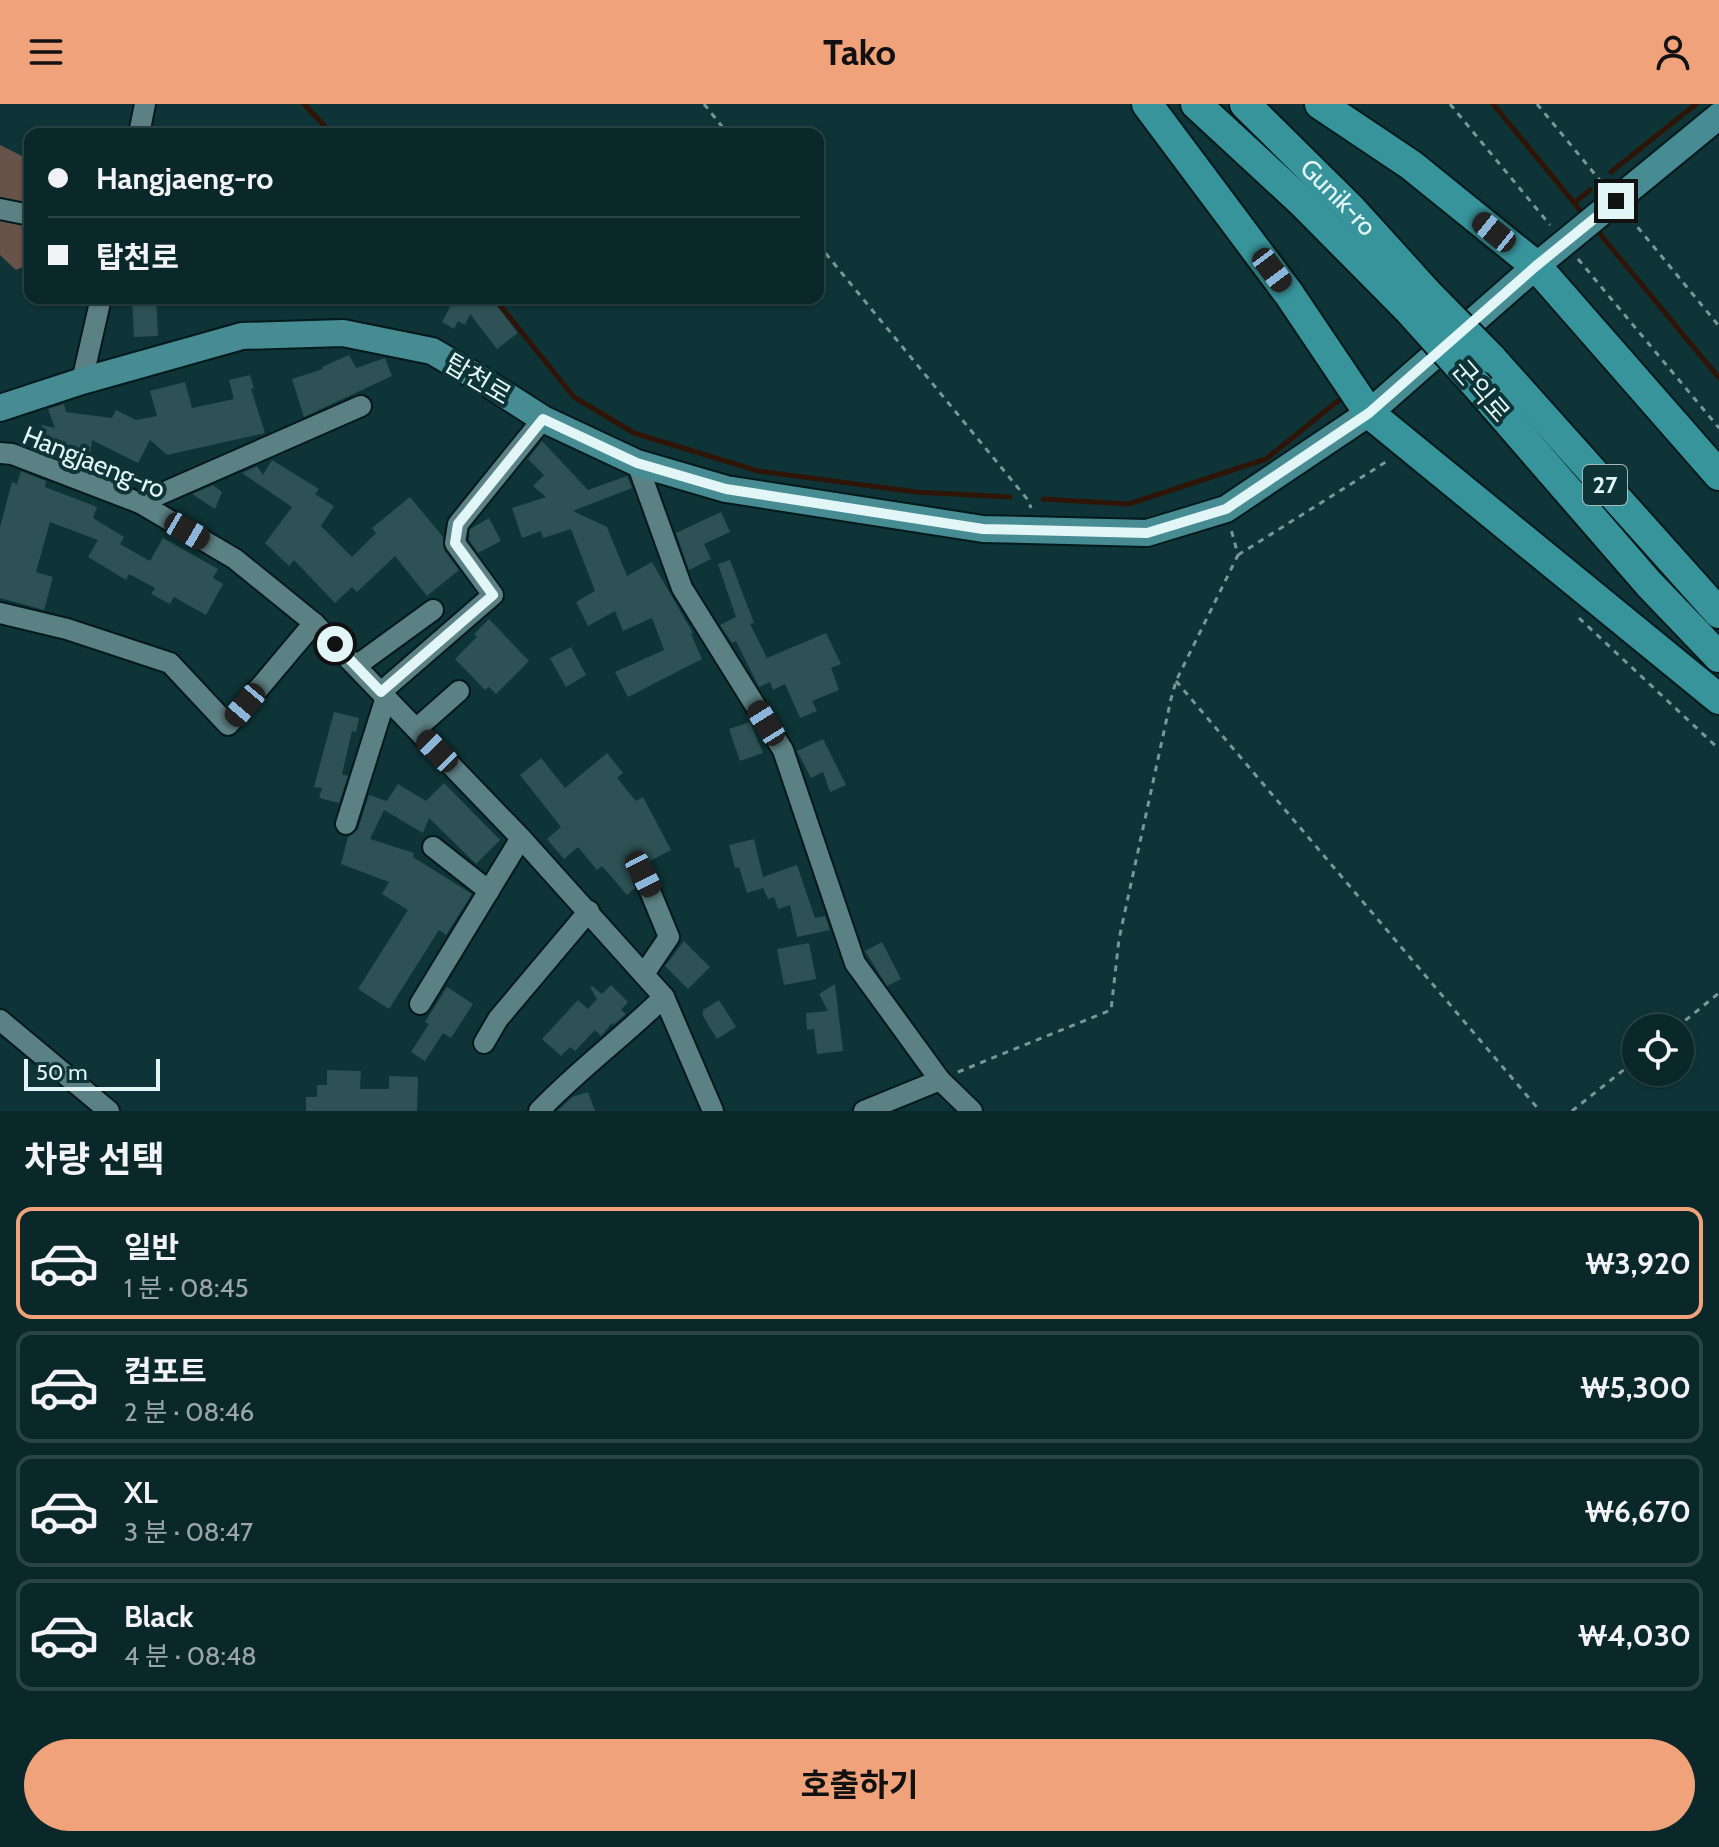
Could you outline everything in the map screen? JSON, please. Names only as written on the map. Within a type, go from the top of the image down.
[{"type":"highway","points":[[1147,104],[1289,294],[1369,413],[1719,699]]},
{"type":"highway","name":"군익로","points":[[1196,104],[1302,202],[1418,301],[1491,358],[1719,613]]},
{"type":"highway","name":"Gunik-ro","points":[[1245,104],[1352,210],[1418,301]]},
{"type":"highway","points":[[1320,104],[1411,165],[1536,266],[1719,475]]},
{"type":"highway","name":"군익로","points":[[1418,301],[1480,389],[1649,584],[1719,657]]},
{"type":"main road","name":"탑천로","points":[[0,408],[82,381],[242,336],[343,333],[432,351],[543,419],[637,463],[726,489],[983,529],[1147,533],[1226,509],[1369,413],[1536,266],[1719,116]]},
{"type":"street","points":[[140,128],[145,104]]},
{"type":"street","points":[[0,209],[24,214]]},
{"type":"street","points":[[82,381],[100,304]]},
{"type":"street","points":[[140,503],[361,406]]},
{"type":"street","points":[[346,824],[384,695],[493,595],[455,543],[458,524],[543,419]]},
{"type":"street","name":"Hangjaeng-ro","points":[[0,453],[12,454],[140,503],[235,559],[314,623],[521,838],[664,997],[713,1111]]},
{"type":"street","points":[[637,463],[682,588],[783,750],[855,963],[940,1080],[972,1111]]},
{"type":"street","points":[[356,666],[433,610]]},
{"type":"street","points":[[0,613],[67,629],[170,663],[228,725],[314,623]]},
{"type":"street","points":[[416,729],[459,691]]},
{"type":"street","points":[[420,1004],[521,838]]},
{"type":"street","points":[[433,847],[489,891]]},
{"type":"street","points":[[643,874],[669,937],[644,974]]},
{"type":"street","points":[[484,1043],[498,1019],[589,911]]},
{"type":"street","points":[[539,1111],[568,1081],[633,1028],[664,997]]},
{"type":"street","points":[[0,1020],[109,1111]]},
{"type":"street","points":[[864,1111],[940,1080]]},
{"type":"path","points":[[704,104],[723,128]]},
{"type":"path","points":[[1450,104],[1569,240],[1719,428]]},
{"type":"path","points":[[824,251],[1028,500],[1038,531]]},
{"type":"path","points":[[940,1080],[1111,1010],[1119,939],[1176,681],[1238,555],[1395,456]]},
{"type":"path","points":[[1226,509],[1238,555]]},
{"type":"path","points":[[1576,615],[1719,749]]},
{"type":"path","points":[[1176,681],[1540,1111]]},
{"type":"path","points":[[1693,1014],[1719,993]]},
{"type":"path","points":[[1572,1111],[1622,1071]]},
{"type":"shaded area","points":[[0,145],[24,157],[24,267],[16,270],[0,255]]},
{"type":"building","points":[[132,304],[156,304],[158,336],[134,337]]},
{"type":"building","points":[[452,304],[496,304],[518,333],[497,349],[470,314],[465,325],[458,321],[454,329],[442,322]]},
{"type":"building","points":[[349,355],[356,368],[385,358],[392,376],[304,417],[292,379],[323,369]]},
{"type":"building","points":[[250,375],[254,388],[251,389],[265,433],[167,455],[150,440],[138,463],[92,440],[90,455],[54,452],[53,456],[36,449],[42,425],[55,428],[48,409],[64,404],[66,412],[112,418],[116,410],[136,420],[157,416],[150,391],[185,382],[192,408],[234,399],[229,380]]},
{"type":"building","points":[[542,441],[588,490],[627,476],[632,488],[573,511],[607,527],[627,576],[652,562],[693,633],[702,659],[628,697],[615,672],[664,650],[652,618],[623,631],[615,611],[588,626],[576,602],[595,591],[571,529],[543,538],[541,531],[522,538],[512,508],[546,497],[533,486],[544,475],[528,459]]},
{"type":"building","points":[[272,460],[319,489],[315,494],[334,506],[321,526],[352,557],[376,533],[372,528],[410,497],[443,537],[444,550],[459,570],[427,596],[395,556],[357,592],[352,587],[335,603],[294,560],[289,566],[265,543],[292,507],[242,473],[257,466],[263,475]]},
{"type":"building","points":[[21,471],[46,481],[45,487],[97,507],[93,518],[124,537],[120,544],[150,561],[163,538],[218,569],[213,578],[223,584],[206,615],[174,597],[170,604],[151,594],[155,588],[129,574],[126,580],[88,557],[98,540],[50,522],[36,572],[53,577],[44,610],[0,598],[0,527],[12,482],[17,484]]},
{"type":"building","points":[[213,485],[222,492],[215,509],[192,494]]},
{"type":"building","points":[[721,512],[730,532],[704,544],[711,559],[689,570],[676,533]]},
{"type":"building","points":[[489,518],[501,541],[478,553],[469,540],[470,529]]},
{"type":"building","points":[[730,560],[754,623],[750,624],[767,658],[826,633],[841,664],[831,668],[839,690],[812,701],[817,711],[800,718],[785,684],[773,690],[770,682],[759,687],[736,641],[732,643],[720,625],[736,617],[718,564]]},
{"type":"building","points":[[489,619],[529,661],[496,694],[489,687],[485,690],[455,659],[477,637],[474,634]]},
{"type":"building","points":[[571,647],[586,675],[566,687],[550,658]]},
{"type":"building","points":[[334,712],[359,718],[356,732],[352,731],[342,774],[348,776],[339,803],[319,798],[322,788],[314,787]]},
{"type":"building","points":[[750,722],[763,753],[740,761],[729,729]]},
{"type":"building","points":[[823,739],[846,785],[830,792],[823,772],[811,778],[797,751]]},
{"type":"building","points":[[607,753],[623,773],[617,778],[636,801],[643,797],[671,850],[633,866],[629,872],[635,888],[627,895],[602,866],[597,870],[578,847],[564,859],[547,839],[561,827],[520,775],[541,758],[565,788]]},
{"type":"building","points":[[444,783],[500,840],[476,864],[429,818],[423,833],[384,810],[370,839],[414,853],[413,857],[472,894],[446,935],[439,930],[389,1009],[358,989],[408,910],[382,894],[389,882],[341,864],[348,837],[358,829],[369,795],[387,801],[398,784],[426,801]]},
{"type":"building","points":[[754,839],[763,877],[797,865],[815,918],[825,916],[830,930],[797,937],[790,905],[778,909],[774,897],[768,899],[763,888],[747,893],[739,867],[735,868],[729,845]]},
{"type":"building","points":[[684,941],[710,967],[688,989],[665,966]]},
{"type":"building","points":[[882,942],[901,979],[887,986],[865,951]]},
{"type":"building","points":[[809,943],[816,979],[784,985],[777,949]]},
{"type":"building","points":[[835,984],[843,1051],[817,1054],[814,1029],[807,1030],[806,1013],[828,1011],[819,994]]},
{"type":"building","points":[[611,985],[628,1002],[621,1010],[626,1014],[612,1023],[601,1036],[595,1030],[575,1051],[570,1047],[561,1056],[542,1039],[578,1000],[588,1009],[597,999],[590,987],[602,994]]},
{"type":"building","points":[[447,987],[473,1004],[451,1038],[443,1033],[425,1061],[411,1052]]},
{"type":"building","points":[[719,1000],[736,1027],[717,1039],[703,1016],[703,1010]]},
{"type":"building","points":[[327,1070],[361,1071],[360,1089],[389,1089],[389,1076],[418,1077],[417,1111],[306,1111],[306,1097],[317,1097],[317,1085],[327,1085]]},
{"type":"building","points":[[588,1092],[595,1111],[557,1111],[572,1097]]},
{"type":"waterway","points":[[304,104],[326,128]]},
{"type":"waterway","points":[[1493,104],[1584,215]]},
{"type":"waterway","points":[[1611,172],[1696,104]]},
{"type":"waterway","points":[[1574,203],[1590,190]]},
{"type":"waterway","points":[[1595,228],[1719,378]]},
{"type":"waterway","points":[[499,304],[574,397],[634,433],[758,471],[916,492],[1010,497]]},
{"type":"waterway","points":[[1043,499],[1129,504],[1266,459],[1344,396]]},
{"type":"route","points":[[335,644],[381,692],[493,595],[455,543],[458,524],[543,419],[637,463],[726,489],[983,529],[1147,533],[1226,509],[1369,413],[1536,266],[1616,201]]}]
